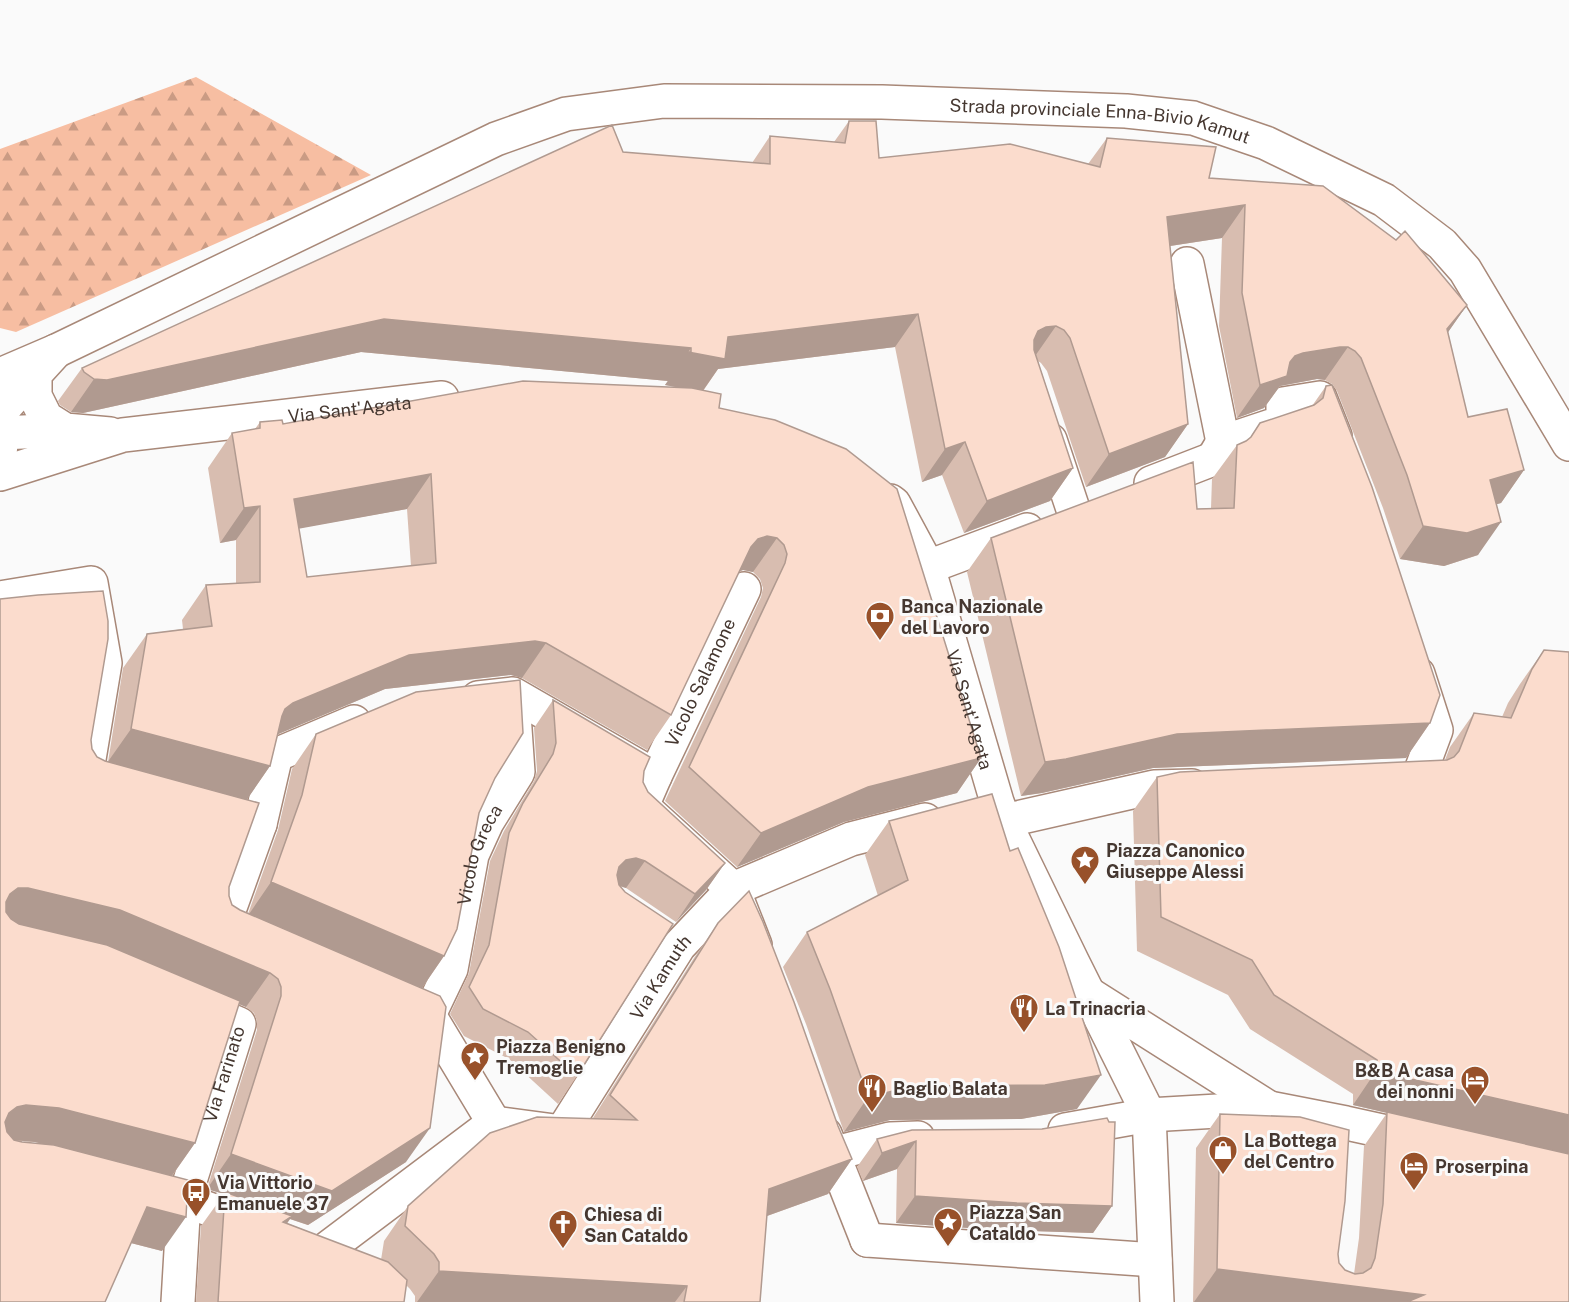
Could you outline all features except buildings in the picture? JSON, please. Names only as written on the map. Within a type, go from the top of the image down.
[{"type":"street","name":"Strada provinciale Enna-Bivio Kamut","points":[[46,362],[496,139],[566,114],[664,101],[882,102],[1126,111],[1193,118],[1266,142],[1384,200],[1442,244],[1465,270],[1569,444]]},
{"type":"street","points":[[1187,264],[1218,451]]},
{"type":"street","points":[[0,375],[46,362]]},
{"type":"street","points":[[46,362],[35,396],[46,418],[65,430]]},
{"type":"street","points":[[0,432],[46,362]]},
{"type":"street","name":"Via Sant'Agata","points":[[123,435],[471,395]]},
{"type":"street","points":[[927,567],[1117,496],[1283,422],[1283,404],[1320,398],[1346,462]]},
{"type":"street","points":[[1040,411],[1074,512]]},
{"type":"street","points":[[0,432],[65,430],[123,435]]},
{"type":"street","points":[[0,474],[123,435]]},
{"type":"street","name":"Via Sant'Agata","points":[[870,483],[894,504],[927,567],[1001,811],[1149,1115]]},
{"type":"street","points":[[0,598],[91,583],[105,663],[86,777],[119,786]]},
{"type":"street","name":"Vicolo Salamone","points":[[733,889],[642,806],[744,589]]},
{"type":"street","points":[[1407,777],[1436,730],[1411,651]]},
{"type":"street","points":[[444,702],[513,694],[656,776]]},
{"type":"street","name":"Vicolo Greca","points":[[429,1015],[451,969],[472,855],[487,822],[518,772],[513,694]]},
{"type":"street","points":[[266,946],[223,927],[260,824],[276,755],[377,712]]},
{"type":"street","name":"Via Kamuth","points":[[494,1124],[562,1132],[679,946],[733,889],[851,839],[958,812],[1001,811],[1154,787],[1223,784]]},
{"type":"street","points":[[184,804],[260,824]]},
{"type":"street","points":[[733,889],[767,976]]},
{"type":"street","points":[[652,928],[679,946]]},
{"type":"street","name":"Via Farinato","points":[[164,992],[239,1024],[184,1200],[178,1302]]},
{"type":"street","points":[[1089,994],[1269,1108]]},
{"type":"street","points":[[324,1251],[494,1124],[429,1015],[386,997]]},
{"type":"street","points":[[1035,1136],[1149,1115],[1269,1108],[1446,1146]]},
{"type":"street","points":[[816,1109],[867,1240],[1155,1260]]},
{"type":"street","points":[[1149,1115],[1157,1302]]},
{"type":"street","points":[[1344,1157],[1346,1123]]},
{"type":"street","points":[[832,1154],[890,1138],[945,1138]]},
{"type":"street","points":[[120,1183],[184,1200],[359,1266]]},
{"type":"green space","points":[[196,77],[371,175],[16,332],[0,328],[0,149]]},
{"type":"place","name":"Banca Nazionale del Lavoro","points":[[880,642]]},
{"type":"place","name":"Piazza Canonico Giuseppe Alessi","points":[[1085,886]]},
{"type":"place","name":"La Trinacria","points":[[1024,1034]]},
{"type":"place","name":"Piazza Benigno Tremoglie","points":[[475,1082]]},
{"type":"place","name":"B&B A casa dei nonni","points":[[1475,1106]]},
{"type":"place","name":"Baglio Balata","points":[[872,1114]]},
{"type":"place","name":"La Bottega del Centro","points":[[1223,1176]]},
{"type":"place","name":"Proserpina","points":[[1414,1192]]},
{"type":"place","name":"Via Vittorio Emanuele 37","points":[[196,1218]]},
{"type":"place","name":"Piazza San Cataldo","points":[[948,1248]]},
{"type":"place","name":"Chiesa di San Cataldo","points":[[563,1250]]}]
